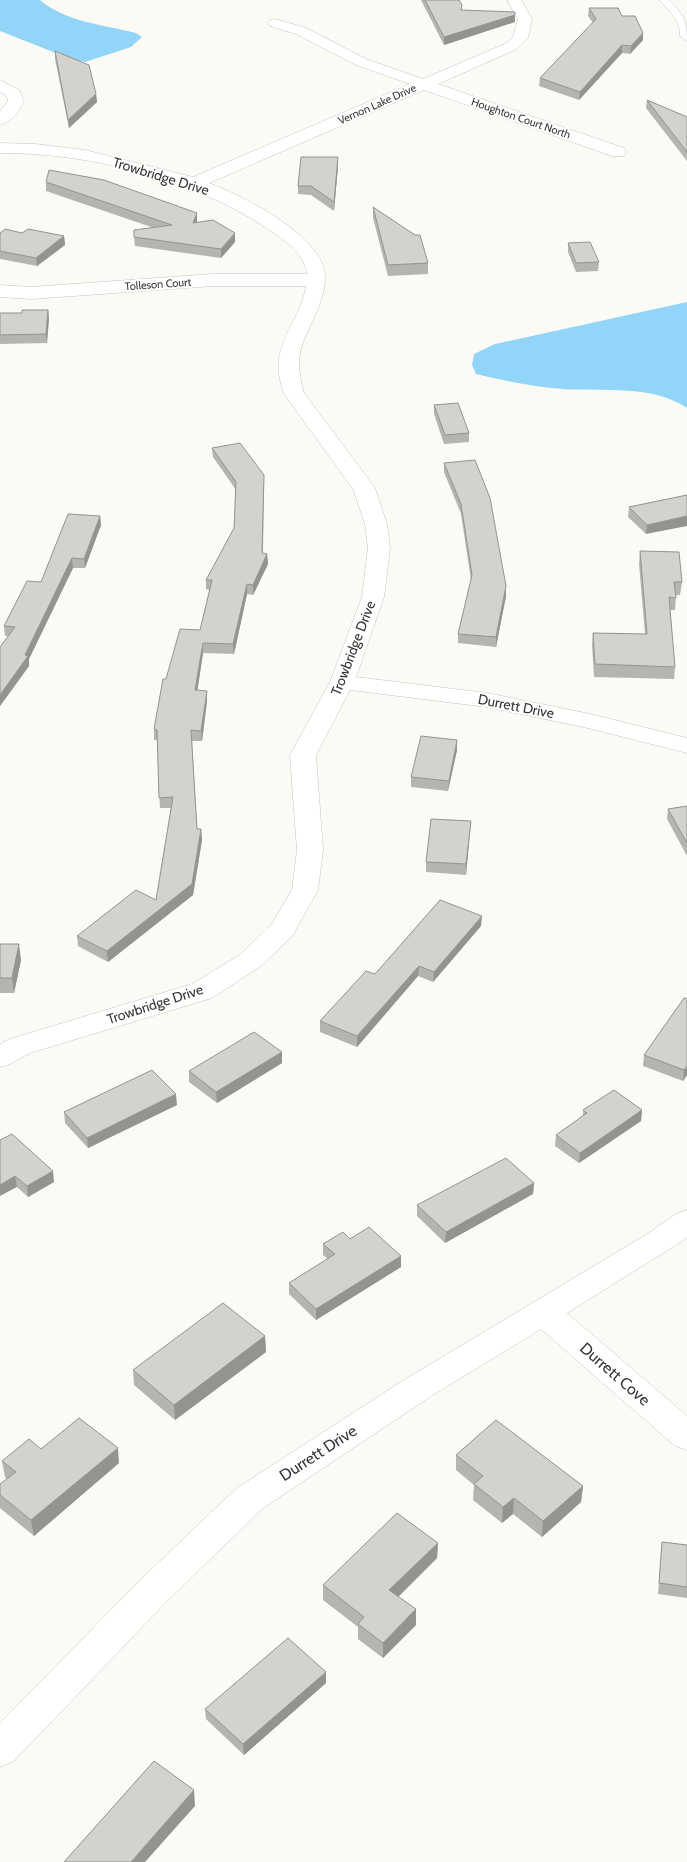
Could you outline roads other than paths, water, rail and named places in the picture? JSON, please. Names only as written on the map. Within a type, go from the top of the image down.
[{"type":"street","name":"Vernon Lake Drive","points":[[194,183],[512,46],[520,38],[525,19],[514,0]]},
{"type":"street","name":"Houghton Court North","points":[[275,23],[301,31],[361,62],[618,152]]},
{"type":"street","points":[[0,85],[13,93],[16,101],[13,108],[0,120]]},
{"type":"street","name":"Trowbridge Drive","points":[[0,148],[39,148],[70,152],[194,183],[226,197],[287,234],[306,252],[315,267],[316,289],[288,355],[291,382],[298,401],[364,488],[376,524],[378,548],[373,596],[342,682],[303,755],[310,850],[305,890],[283,929],[251,960],[202,991],[20,1046],[0,1057]]},
{"type":"street","name":"Tolleson Court","points":[[0,291],[31,293],[213,280],[315,280]]},
{"type":"street","name":"Durrett Drive","points":[[342,682],[487,700],[590,720],[687,746]]},
{"type":"street","name":"Durrett Drive","points":[[0,1749],[152,1592],[250,1498],[416,1389],[658,1242],[687,1222]]},
{"type":"street","name":"Durrett Cove","points":[[542,1311],[687,1436]]},
{"type":"lane","points":[[663,0],[677,12],[684,27],[684,36],[687,39]]},
{"type":"water","points":[[0,0],[40,0],[73,18],[136,33],[142,37],[131,47],[85,62],[71,59],[0,31]]},
{"type":"water","points":[[687,302],[687,408],[673,400],[643,392],[563,389],[509,381],[476,374],[472,365],[474,354],[495,344]]}]
